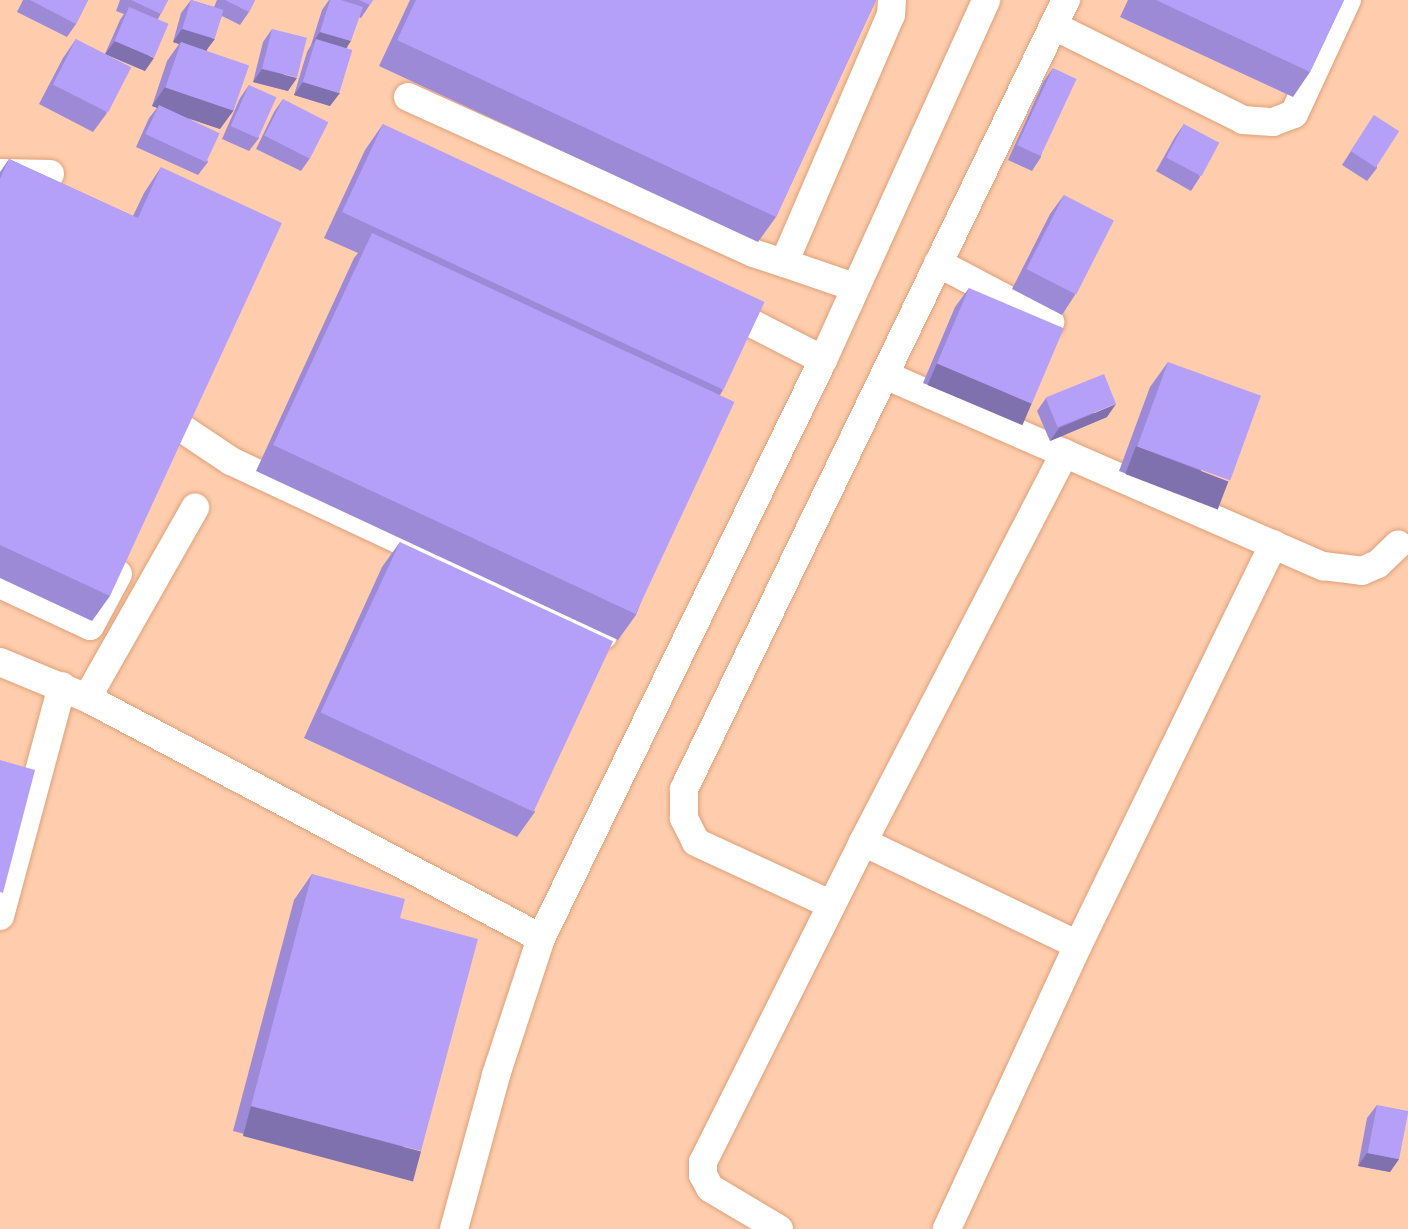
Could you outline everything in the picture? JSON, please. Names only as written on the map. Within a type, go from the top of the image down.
[{"type":"street","points":[[784,263],[891,15],[892,0]]},
{"type":"street","points":[[454,1229],[496,1075],[541,938],[823,360],[986,0]]},
{"type":"street","points":[[830,904],[696,842],[684,818],[684,789],[1066,0]]},
{"type":"street","points":[[1054,26],[1243,120],[1273,122],[1294,114],[1347,0]]},
{"type":"street","points":[[408,97],[753,253],[854,287]]},
{"type":"street","points":[[0,173],[50,174]]},
{"type":"street","points":[[938,263],[1050,322]]},
{"type":"street","points":[[699,296],[823,360]]},
{"type":"street","points":[[885,375],[1323,566],[1362,571],[1378,564],[1398,545]]},
{"type":"street","points":[[172,458],[199,403]]},
{"type":"street","points":[[186,431],[231,461],[603,635]]},
{"type":"street","points":[[779,1229],[710,1188],[703,1175],[703,1162],[830,904],[1065,453]]},
{"type":"street","points":[[0,916],[74,692],[195,508]]},
{"type":"street","points":[[947,1229],[1078,945],[1274,544]]},
{"type":"street","points":[[0,584],[92,626],[127,555]]},
{"type":"street","points":[[0,662],[74,692],[541,938]]},
{"type":"street","points":[[863,842],[1078,945]]},
{"type":"building","points":[[30,0],[88,0],[76,24]]},
{"type":"building","points":[[131,0],[168,0],[161,14]]},
{"type":"building","points":[[191,0],[224,10],[215,39],[182,29]]},
{"type":"building","points":[[225,0],[255,0],[249,12]]},
{"type":"building","points":[[330,0],[363,7],[351,41],[320,32]]},
{"type":"building","points":[[416,0],[876,0],[776,217],[397,40]]},
{"type":"building","points":[[1156,0],[1344,0],[1310,72]]},
{"type":"building","points":[[129,7],[169,24],[154,58],[115,41]]},
{"type":"building","points":[[272,29],[307,38],[297,77],[262,69]]},
{"type":"building","points":[[76,39],[131,67],[108,113],[53,84]]},
{"type":"building","points":[[316,39],[352,50],[339,93],[303,82]]},
{"type":"building","points":[[181,42],[249,65],[233,111],[165,87]]},
{"type":"building","points":[[1053,68],[1077,79],[1041,156],[1017,145]]},
{"type":"building","points":[[249,85],[276,97],[258,138],[231,126]]},
{"type":"building","points":[[283,99],[328,122],[310,159],[264,136]]},
{"type":"building","points":[[159,105],[220,133],[206,162],[145,134]]},
{"type":"building","points":[[1374,115],[1399,131],[1376,167],[1351,151]]},
{"type":"building","points":[[383,124],[765,302],[724,390],[342,212]]},
{"type":"building","points":[[1184,124],[1219,143],[1201,176],[1166,158]]},
{"type":"building","points":[[9,159],[138,218],[161,167],[282,223],[110,596],[0,545],[0,179]]},
{"type":"building","points":[[1064,195],[1114,220],[1076,294],[1026,269]]},
{"type":"building","points":[[372,233],[735,402],[636,614],[273,445]]},
{"type":"building","points":[[969,288],[1064,328],[1032,404],[937,363]]},
{"type":"building","points":[[1168,362],[1261,396],[1230,480],[1137,447]]},
{"type":"building","points":[[1104,374],[1116,404],[1058,427],[1046,398]]},
{"type":"building","points":[[400,542],[613,641],[534,812],[321,712]]},
{"type":"building","points":[[0,760],[35,770],[3,893],[0,892]]},
{"type":"building","points":[[312,874],[405,899],[400,918],[478,939],[421,1151],[251,1106]]},
{"type":"building","points":[[1377,1105],[1408,1111],[1399,1159],[1368,1153]]}]
